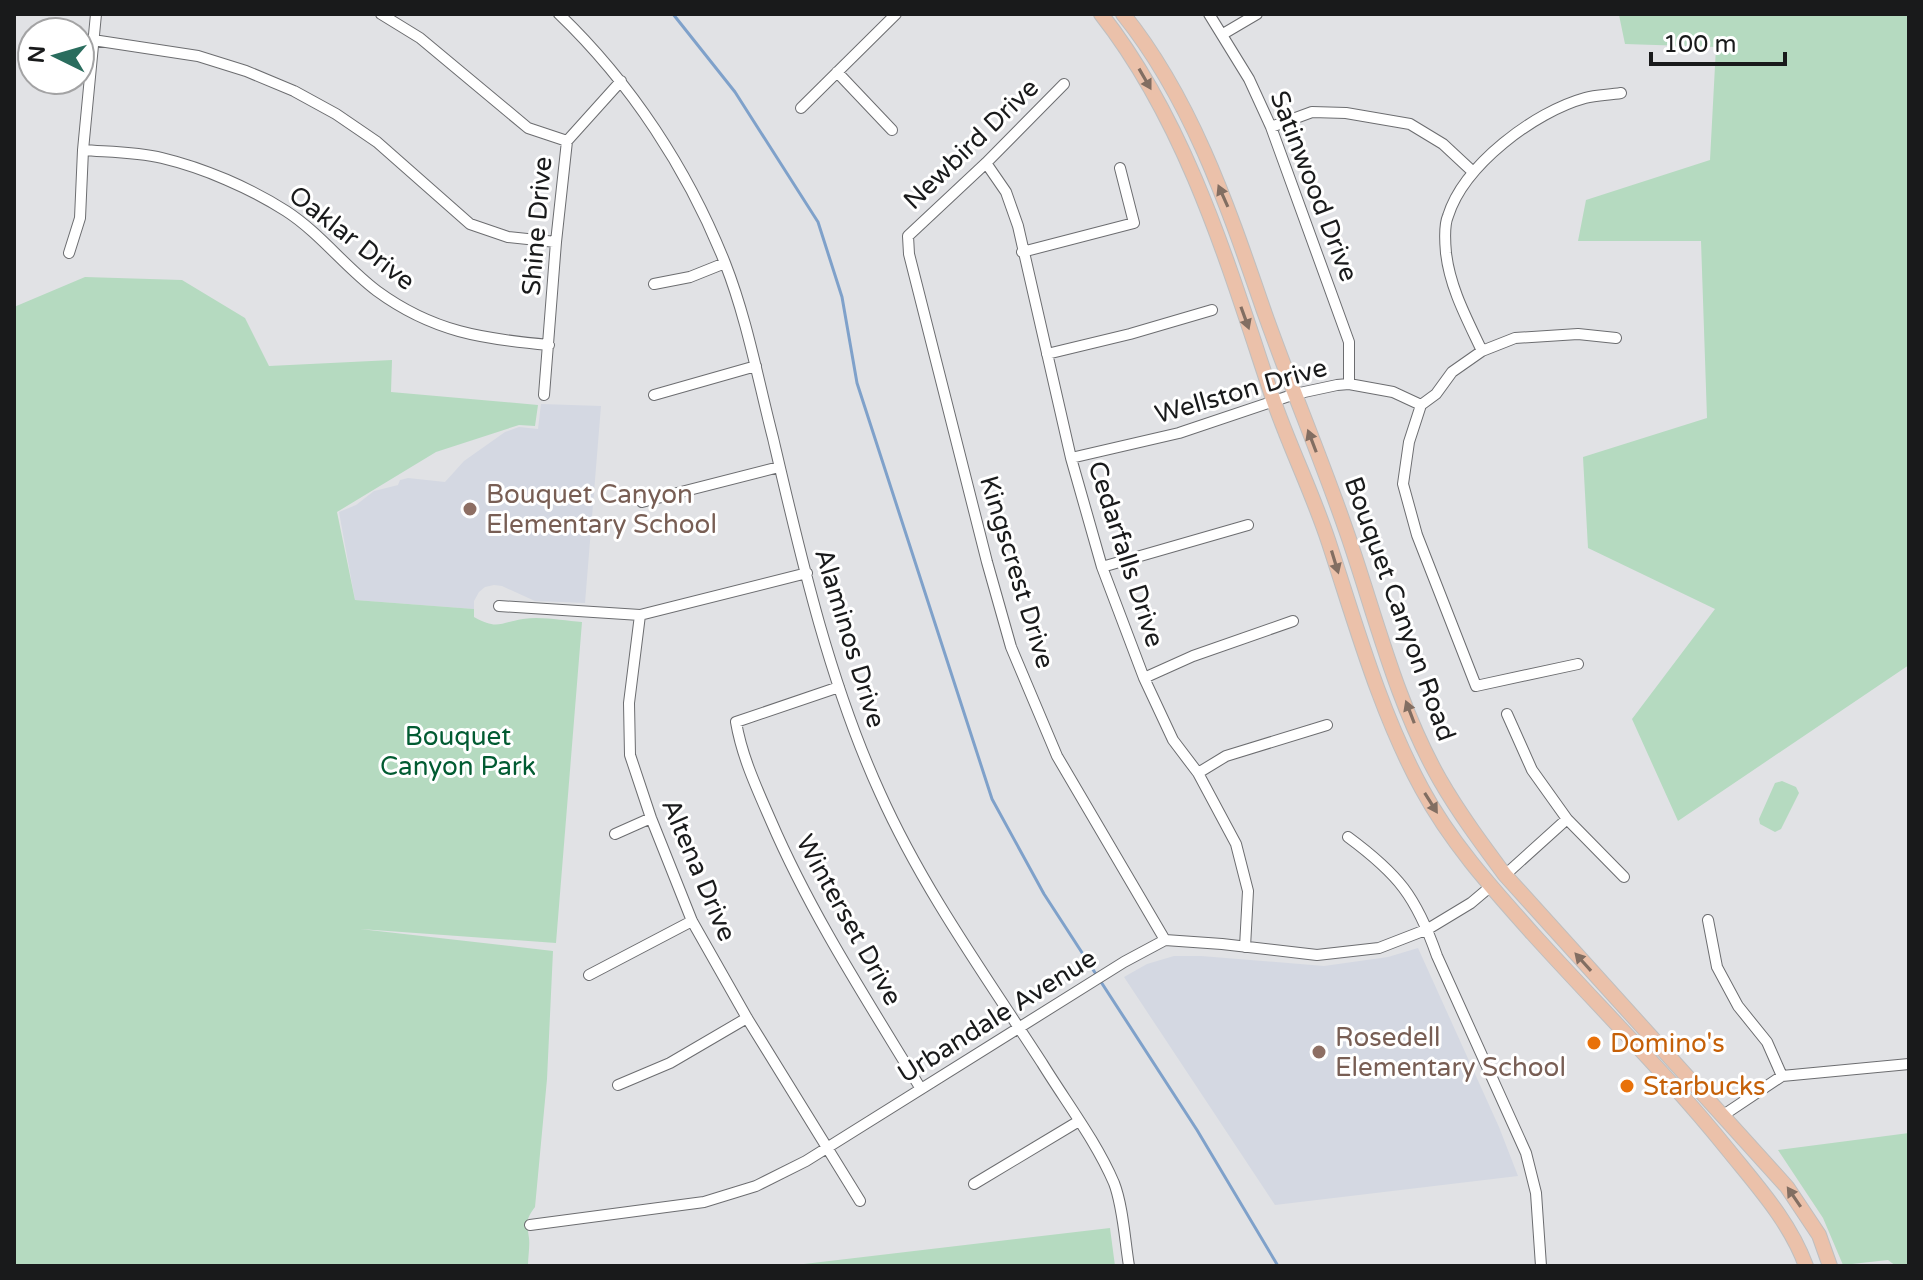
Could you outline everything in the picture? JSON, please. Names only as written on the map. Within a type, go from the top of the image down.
[{"type":"main road","name":"Bouquet Canyon Road","points":[[1101,14],[1126,46],[1161,107],[1210,216],[1274,402],[1328,539],[1361,642],[1421,788],[1450,834],[1490,887],[1710,1127],[1768,1200],[1798,1246],[1806,1266]]},
{"type":"main road","name":"Bouquet Canyon Road","points":[[1123,14],[1141,36],[1179,98],[1229,208],[1347,532],[1379,635],[1439,778],[1505,875],[1787,1187],[1819,1235],[1830,1266]]},
{"type":"main road","points":[[1490,887],[1505,875]]},
{"type":"main road","points":[[1606,1015],[1604,1005],[1607,1002],[1666,1066],[1687,1077]]},
{"type":"main road","points":[[1710,1127],[1722,1116]]},
{"type":"street","points":[[381,14],[420,38],[528,128],[567,141]]},
{"type":"street","name":"Alaminos Drive","points":[[559,14],[592,46],[621,81],[671,152],[725,263],[756,366],[779,467],[839,687],[880,794],[937,902],[1079,1121],[1115,1185],[1129,1266]]},
{"type":"street","points":[[801,108],[896,14]]},
{"type":"street","name":"Satinwood Drive","points":[[1209,14],[1249,79],[1271,127],[1349,342],[1349,384]]},
{"type":"street","points":[[1223,34],[1257,14]]},
{"type":"street","points":[[96,40],[198,56],[294,91],[377,142],[470,224],[508,237],[556,242]]},
{"type":"street","points":[[837,72],[892,130]]},
{"type":"street","name":"Shine Drive","points":[[544,395],[567,141],[621,81]]},
{"type":"street","name":"Newbird Drive","points":[[908,236],[1064,84]]},
{"type":"street","points":[[1482,351],[1454,291],[1446,252],[1447,217],[1472,171],[1507,141],[1553,111],[1585,98],[1621,93]]},
{"type":"street","points":[[69,253],[80,218],[88,96]]},
{"type":"street","points":[[1271,127],[1312,112],[1346,113],[1410,124],[1443,144],[1472,171]]},
{"type":"street","name":"Oaklar Drive","points":[[83,150],[161,158],[226,180],[286,211],[377,290],[408,310],[459,333],[549,345]]},
{"type":"street","name":"Cedarfalls Drive","points":[[986,163],[1006,192],[1018,226],[1071,458],[1102,567],[1144,678],[1173,740],[1198,773],[1236,844],[1248,891],[1245,947]]},
{"type":"street","points":[[1022,252],[1134,223],[1120,168]]},
{"type":"street","name":"Kingscrest Drive","points":[[908,236],[909,254],[950,418],[1011,647],[1057,756],[1165,940]]},
{"type":"street","points":[[654,284],[690,277],[725,263]]},
{"type":"street","points":[[1047,354],[1212,310]]},
{"type":"street","points":[[1578,664],[1476,686],[1417,535],[1403,484],[1409,442],[1421,405],[1436,394],[1452,372],[1482,351],[1515,338],[1549,334],[1616,338]]},
{"type":"street","points":[[654,395],[756,366]]},
{"type":"street","name":"Wellston Drive","points":[[1071,458],[1179,433],[1317,388],[1349,384],[1393,392],[1421,405]]},
{"type":"street","points":[[642,502],[779,467]]},
{"type":"street","points":[[1102,567],[1248,525]]},
{"type":"street","points":[[499,606],[640,615],[807,573]]},
{"type":"street","name":"Altena Drive","points":[[640,615],[629,703],[630,755],[651,818],[692,921],[747,1018],[860,1201]]},
{"type":"street","points":[[1144,678],[1193,656],[1293,621]]},
{"type":"street","name":"Winterset Drive","points":[[839,687],[736,722],[739,742],[806,898],[921,1089]]},
{"type":"street","points":[[1507,714],[1532,770],[1567,819],[1624,877]]},
{"type":"street","points":[[1198,773],[1226,756],[1327,725]]},
{"type":"street","points":[[615,834],[651,818]]},
{"type":"street","points":[[1505,875],[1567,819]]},
{"type":"street","points":[[1348,837],[1399,878],[1428,929],[1437,956],[1526,1153],[1536,1193],[1541,1266]]},
{"type":"street","points":[[1165,940],[1317,955],[1379,948],[1428,929],[1471,903],[1490,887]]},
{"type":"street","points":[[1708,920],[1717,967],[1738,1006],[1767,1042],[1782,1076]]},
{"type":"street","points":[[589,975],[692,921]]},
{"type":"street","name":"Urbandale Avenue","points":[[530,1225],[704,1202],[756,1186],[829,1147],[1111,970],[1165,940]]},
{"type":"street","points":[[618,1085],[670,1063],[747,1018]]},
{"type":"street","points":[[1722,1116],[1782,1076],[1909,1064]]},
{"type":"street","points":[[974,1184],[1079,1121]]},
{"type":"shaded area","name":"Bouquet Canyon Elementary School","points":[[541,404],[601,406],[585,603],[535,601],[494,585],[479,592],[474,609],[355,600],[339,512],[356,505],[374,491],[398,485],[400,480],[445,482],[464,461],[505,432],[519,427],[538,429]]},
{"type":"shaded area","name":"Rosedell Elementary School","points":[[1418,948],[1518,1176],[1275,1205],[1124,977],[1147,964],[1174,956],[1324,966],[1388,957]]},
{"type":"green space","points":[[1909,14],[1909,665],[1678,821],[1632,719],[1715,609],[1588,548],[1583,457],[1707,418],[1701,241],[1578,241],[1586,200],[1710,160],[1716,47],[1625,44],[1619,15]]},
{"type":"green space","name":"Bouquet Canyon Park","points":[[85,277],[182,280],[245,318],[269,366],[392,360],[391,392],[538,405],[535,426],[519,425],[436,452],[337,512],[355,600],[474,609],[474,617],[493,624],[530,618],[582,622],[556,943],[360,929],[553,951],[547,1079],[535,1207],[528,1222],[528,1266],[14,1266],[14,307]]},
{"type":"green space","points":[[1782,781],[1796,787],[1799,793],[1781,829],[1775,832],[1760,824],[1759,819],[1775,783]]},
{"type":"green space","points":[[1909,1133],[1909,1266],[1896,1266],[1888,1260],[1843,1265],[1823,1218],[1778,1150]]},
{"type":"green space","points":[[1110,1228],[1115,1266],[787,1266]]},
{"type":"waterway","points":[[673,14],[735,92],[818,222],[842,297],[857,383],[992,799],[1044,894],[1197,1130],[1278,1266]]},
{"type":"place","name":"Bouquet Canyon Elementary School","points":[[470,509]]},
{"type":"place","name":"Domino's","points":[[1594,1043]]},
{"type":"place","name":"Rosedell Elementary School","points":[[1319,1052]]},
{"type":"place","name":"Starbucks","points":[[1627,1086]]}]
